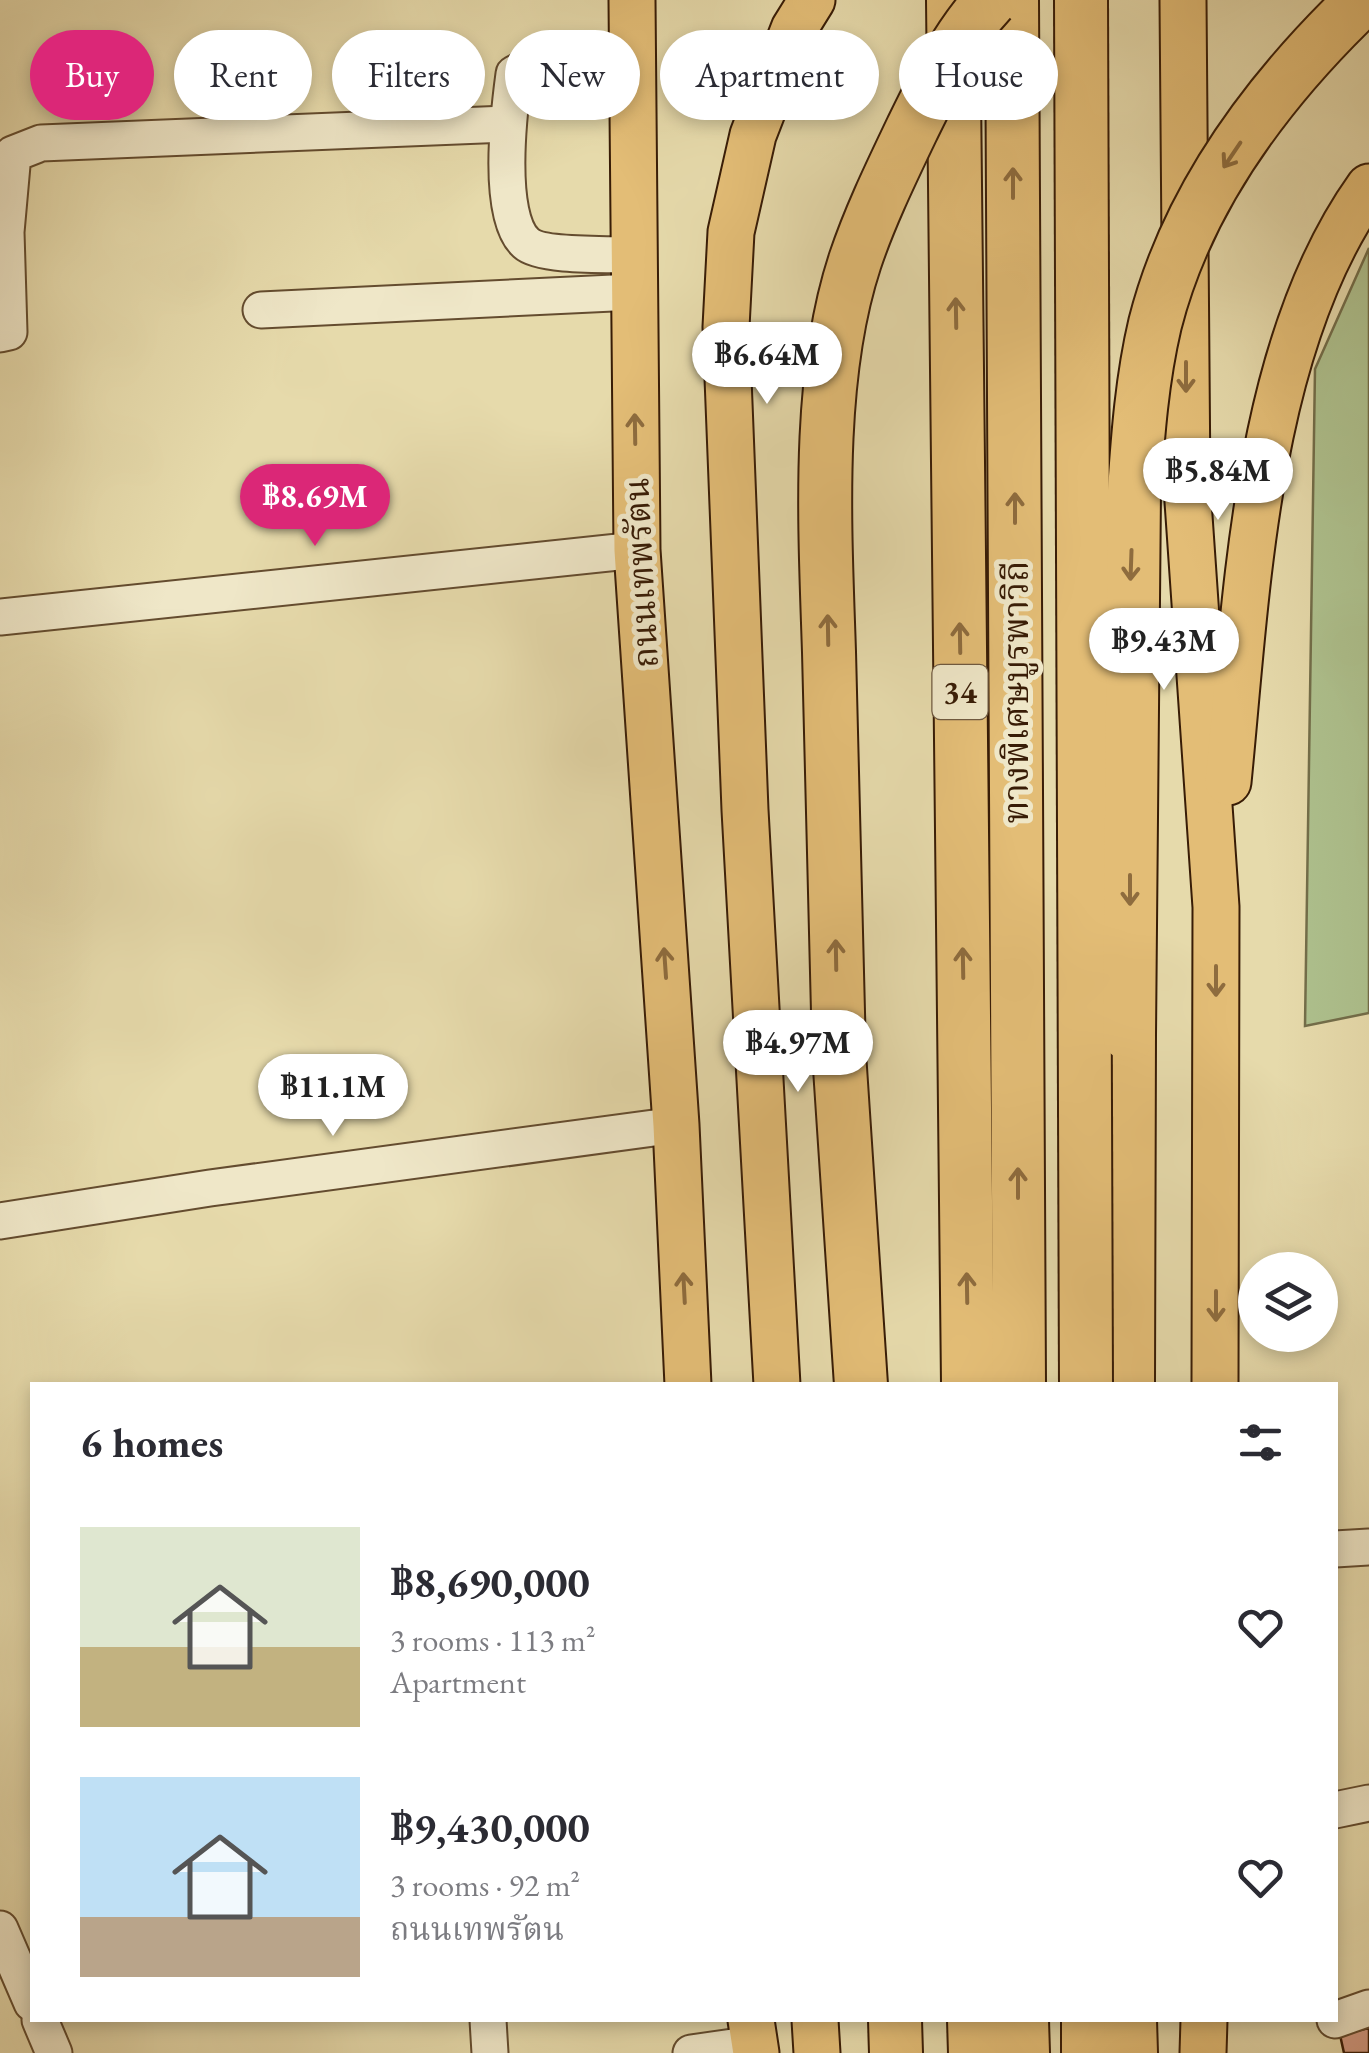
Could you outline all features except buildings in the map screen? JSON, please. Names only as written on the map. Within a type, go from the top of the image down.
[{"type":"highway","name":"34","points":[[953,0],[968,1382]]},
{"type":"highway","points":[[860,1382],[839,1052],[826,449],[836,347],[855,262],[934,82],[991,0]]},
{"type":"highway","name":"ทางพิเศษบูรพาวิถี","points":[[1012,0],[1019,1382]]},
{"type":"highway","name":"ทางพิเศษบูรพาวิถี","points":[[1079,0],[1089,1382]]},
{"type":"highway","points":[[1128,1382],[1131,584],[1141,402],[1155,324],[1176,259],[1222,169],[1292,73],[1362,0]]},
{"type":"highway","points":[[895,2022],[896,2053]]},
{"type":"highway","points":[[974,2022],[974,2053]]},
{"type":"highway","points":[[1022,2022],[1023,2053]]},
{"type":"highway","points":[[1088,2022],[1088,2053]]},
{"type":"highway","points":[[1098,2022],[1098,2053]]},
{"type":"highway","points":[[1130,2022],[1131,2053]]},
{"type":"main road","name":"ถนนเทพรัตน","points":[[632,0],[632,30]]},
{"type":"main road","points":[[776,1382],[745,810],[726,327],[731,232],[753,135],[794,29],[812,0]]},
{"type":"main road","points":[[1183,0],[1187,487],[1216,907],[1215,1382]]},
{"type":"main road","name":"ถนนเทพรัตน","points":[[633,120],[637,550],[676,1125],[688,1382]]},
{"type":"main road","points":[[1216,907],[1251,553],[1270,436],[1304,313],[1353,209],[1369,187]]},
{"type":"main road","points":[[815,2022],[817,2053]]},
{"type":"main road","points":[[1203,2053],[1204,2022]]},
{"type":"street","points":[[508,120],[509,202],[516,228],[526,244],[634,274]]},
{"type":"street","points":[[0,334],[10,332],[6,232],[12,154],[41,143],[507,124]]},
{"type":"street","points":[[261,310],[634,274]]},
{"type":"street","points":[[0,617],[637,550]]},
{"type":"street","points":[[0,1222],[210,1188],[676,1125]]},
{"type":"street","points":[[1338,1550],[1369,1547]]},
{"type":"street","points":[[1338,1809],[1369,1803]]},
{"type":"street","points":[[0,1928],[30,1998]]},
{"type":"street","points":[[1338,2019],[1369,2008]]},
{"type":"street","points":[[41,2022],[54,2053]]},
{"type":"street","points":[[488,2022],[490,2053]]},
{"type":"street","points":[[690,2053],[754,2039]]},
{"type":"green space","points":[[1369,248],[1369,1013],[1305,1026],[1315,369]]}]
